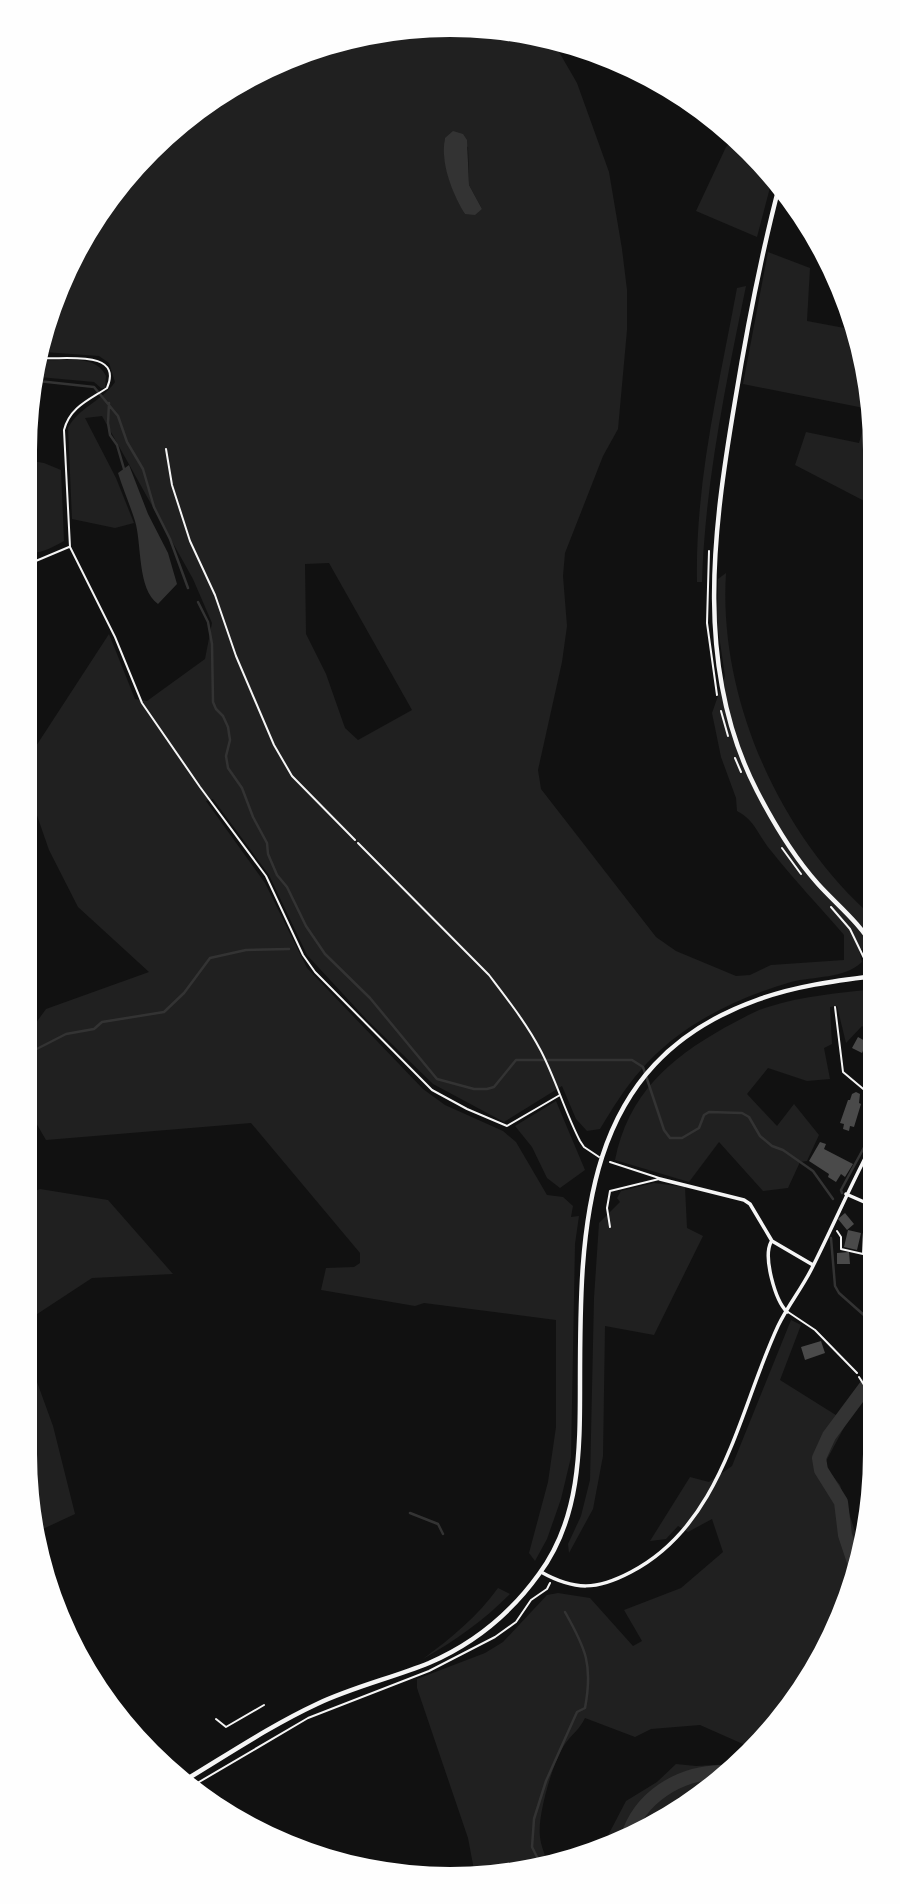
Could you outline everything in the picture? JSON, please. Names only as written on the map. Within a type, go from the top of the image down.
[{"type":"main road","points":[[777,196],[745,342],[728,446],[718,522],[713,591],[716,654],[731,726],[756,789],[797,858],[863,932]]},
{"type":"main road","points":[[191,1776],[285,1720],[321,1702],[429,1662],[462,1646],[504,1615],[541,1572],[561,1534],[573,1500],[576,1480],[580,1431],[582,1263],[589,1206],[600,1158],[631,1095],[650,1070],[684,1038],[710,1021],[740,1006],[793,989],[863,977]]},
{"type":"street","points":[[541,1572],[567,1585],[590,1586],[612,1582],[654,1558],[687,1528],[722,1466],[779,1325],[813,1265],[863,1162]]},
{"type":"street","points":[[660,1179],[744,1200],[750,1204],[772,1241],[813,1265]]},
{"type":"street","points":[[846,1194],[863,1202]]},
{"type":"street","points":[[772,1241],[768,1255],[771,1274],[779,1302],[787,1311]]},
{"type":"lane","points":[[48,358],[86,358],[100,362],[110,374],[104,390],[70,414],[64,430],[70,547],[115,637],[142,703],[266,876],[308,963],[421,1081],[443,1098],[507,1125],[560,1095]]},
{"type":"lane","points":[[37,560],[70,547]]},
{"type":"lane","points":[[358,844],[488,975],[528,1027],[550,1069],[580,1141],[600,1158]]},
{"type":"lane","points":[[835,1007],[843,1072],[863,1089]]},
{"type":"lane","points":[[610,1162],[660,1179]]},
{"type":"lane","points":[[610,1227],[607,1209],[610,1191],[660,1179]]},
{"type":"lane","points":[[787,1311],[815,1330],[857,1373]]},
{"type":"lane","points":[[216,1719],[226,1727],[264,1706]]},
{"type":"path","points":[[166,449],[172,485],[190,541],[215,595],[236,656],[274,745],[292,776],[358,844]]},
{"type":"path","points":[[709,544],[706,590],[709,645],[716,691],[729,738]]},
{"type":"path","points":[[733,750],[742,773]]},
{"type":"path","points":[[777,840],[806,880]]},
{"type":"path","points":[[824,900],[850,929],[863,956]]},
{"type":"path","points":[[833,1224],[841,1237],[841,1249],[863,1254]]},
{"type":"path","points":[[860,1378],[863,1383]]},
{"type":"path","points":[[198,1782],[308,1718],[365,1695]]},
{"type":"shaded area","points":[[477,38],[504,40],[559,52],[577,83],[609,172],[627,290],[627,330],[618,429],[603,456],[565,553],[563,576],[567,626],[562,662],[538,770],[541,789],[656,937],[676,951],[736,976],[750,975],[771,965],[844,960],[844,935],[767,846],[753,824],[737,811],[736,798],[721,757],[712,713],[725,676],[717,622],[718,579],[726,573],[726,620],[733,668],[745,715],[762,762],[784,806],[810,847],[840,885],[863,907],[863,949],[859,950],[862,962],[838,974],[791,982],[749,996],[690,1027],[672,1040],[640,1071],[600,1129],[587,1131],[576,1119],[562,1086],[504,1122],[433,1084],[367,1020],[307,955],[269,875],[213,799],[206,801],[265,883],[307,968],[423,1089],[445,1105],[503,1131],[516,1142],[547,1195],[563,1197],[573,1206],[571,1217],[579,1216],[575,1244],[571,1457],[561,1499],[547,1539],[535,1561],[529,1553],[548,1482],[556,1427],[556,1320],[424,1303],[415,1306],[321,1290],[326,1268],[354,1267],[360,1263],[360,1253],[251,1123],[46,1140],[37,1125],[37,1021],[46,1009],[149,972],[78,907],[49,850],[37,816],[37,745],[109,634],[135,699],[147,701],[205,659],[212,623],[193,579],[102,416],[85,418],[116,478],[134,523],[115,528],[72,519],[68,428],[78,415],[115,382],[109,363],[99,356],[49,352],[59,317],[79,267],[106,220],[139,178],[178,139],[220,106],[292,68],[343,51],[396,40]],"holes":[[[445,138],[468,147],[469,185],[482,209],[465,214],[446,167]],[[329,563],[412,710],[358,740],[345,728],[326,674],[306,634],[305,564]]]},
{"type":"shaded area","points":[[453,131],[463,134],[467,140],[469,185],[482,209],[475,215],[465,214],[448,177],[444,147],[445,138]]},
{"type":"shaded area","points":[[728,145],[770,188],[757,237],[696,211]]},
{"type":"shaded area","points":[[768,252],[810,268],[807,321],[844,328],[861,407],[743,384]]},
{"type":"shaded area","points":[[746,286],[712,470],[702,582],[697,582],[700,508],[710,434],[737,288]]},
{"type":"shaded area","points":[[47,360],[78,360],[94,364],[106,376],[105,388],[94,382],[43,377]]},
{"type":"shaded area","points":[[806,432],[859,443],[862,432],[863,500],[795,465]]},
{"type":"shaded area","points":[[37,462],[61,470],[64,541],[37,553]]},
{"type":"shaded area","points":[[129,465],[148,514],[168,553],[177,584],[158,604],[151,597],[143,577],[135,521],[118,473]]},
{"type":"shaded area","points":[[863,990],[863,1027],[846,1043],[837,1006],[830,1007],[832,1044],[824,1048],[830,1079],[807,1081],[768,1068],[747,1094],[777,1126],[794,1104],[819,1135],[807,1161],[800,1162],[788,1188],[763,1191],[719,1142],[689,1182],[615,1160],[621,1137],[641,1098],[669,1066],[686,1053],[756,1011],[781,1003]]},
{"type":"shaded area","points":[[556,1101],[585,1170],[560,1188],[547,1178],[532,1147],[515,1126]]},
{"type":"shaded area","points":[[654,1183],[685,1187],[687,1228],[703,1236],[654,1335],[605,1326],[603,1456],[593,1509],[569,1553],[568,1544],[581,1516],[590,1480],[594,1298],[599,1223],[620,1202],[617,1198],[621,1191]]},
{"type":"shaded area","points":[[37,1190],[108,1200],[173,1274],[92,1278],[37,1314]]},
{"type":"shaded area","points":[[791,1320],[801,1325],[780,1380],[847,1422],[824,1465],[840,1485],[855,1533],[832,1612],[794,1684],[744,1744],[700,1725],[651,1729],[635,1737],[585,1718],[560,1752],[547,1789],[540,1828],[545,1856],[504,1864],[473,1866],[468,1838],[417,1688],[417,1679],[485,1653],[503,1642],[547,1595],[558,1593],[590,1598],[633,1646],[642,1641],[624,1610],[681,1588],[723,1552],[712,1519],[688,1532],[678,1526],[666,1539],[650,1541],[690,1477],[709,1482],[732,1466]]},
{"type":"shaded area","points":[[37,1382],[53,1426],[75,1514],[45,1528],[38,1481]]},
{"type":"shaded area","points":[[498,1588],[510,1594],[469,1630],[423,1659],[463,1626]]},
{"type":"shaded area","points":[[676,1764],[722,1765],[680,1798],[608,1836],[626,1801],[657,1782]]},
{"type":"building","points":[[858,1037],[863,1040],[862,1053],[852,1048]]},
{"type":"building","points":[[856,1092],[860,1094],[861,1104],[854,1127],[850,1126],[849,1131],[843,1129],[844,1124],[840,1123],[848,1100]]},
{"type":"building","points":[[820,1142],[826,1144],[824,1149],[853,1164],[845,1177],[841,1174],[836,1182],[809,1161]]},
{"type":"building","points":[[845,1213],[854,1224],[847,1230],[838,1219]]},
{"type":"building","points":[[848,1230],[861,1233],[857,1250],[844,1247]]},
{"type":"building","points":[[849,1252],[850,1264],[837,1264],[837,1253]]},
{"type":"building","points":[[821,1341],[825,1353],[805,1360],[801,1347]]},
{"type":"waterway","points":[[43,382],[94,387],[118,416],[127,442],[143,469],[154,507],[170,539],[188,588]]},
{"type":"waterway","points":[[109,403],[110,435],[117,445],[124,469]]},
{"type":"waterway","points":[[198,602],[208,622],[212,644],[213,702],[228,727],[228,768],[242,788],[267,843],[268,854],[277,875],[287,887],[306,926],[325,954],[370,998],[437,1079],[474,1089],[487,1089],[494,1087],[516,1060],[632,1060],[643,1067],[664,1130],[670,1138],[682,1138],[699,1128],[704,1115],[709,1112],[742,1113],[749,1117],[760,1136],[772,1146],[783,1150],[813,1171],[833,1199]]},
{"type":"waterway","points":[[37,1049],[66,1034],[94,1029],[102,1022],[164,1012],[184,993],[210,958],[246,950],[289,949]]},
{"type":"waterway","points":[[842,1193],[841,1190],[863,1149]]},
{"type":"waterway","points":[[831,1238],[835,1286],[863,1314]]},
{"type":"waterway","points":[[851,1553],[845,1535],[841,1502],[821,1470],[819,1458],[829,1436],[863,1390]]},
{"type":"waterway","points":[[410,1513],[438,1524],[443,1534]]},
{"type":"waterway","points":[[537,1858],[532,1847],[534,1819],[546,1781],[577,1712],[585,1708],[587,1693],[586,1658],[565,1612]]},
{"type":"waterway","points":[[633,1825],[641,1811],[663,1790],[690,1777],[713,1772]]}]
